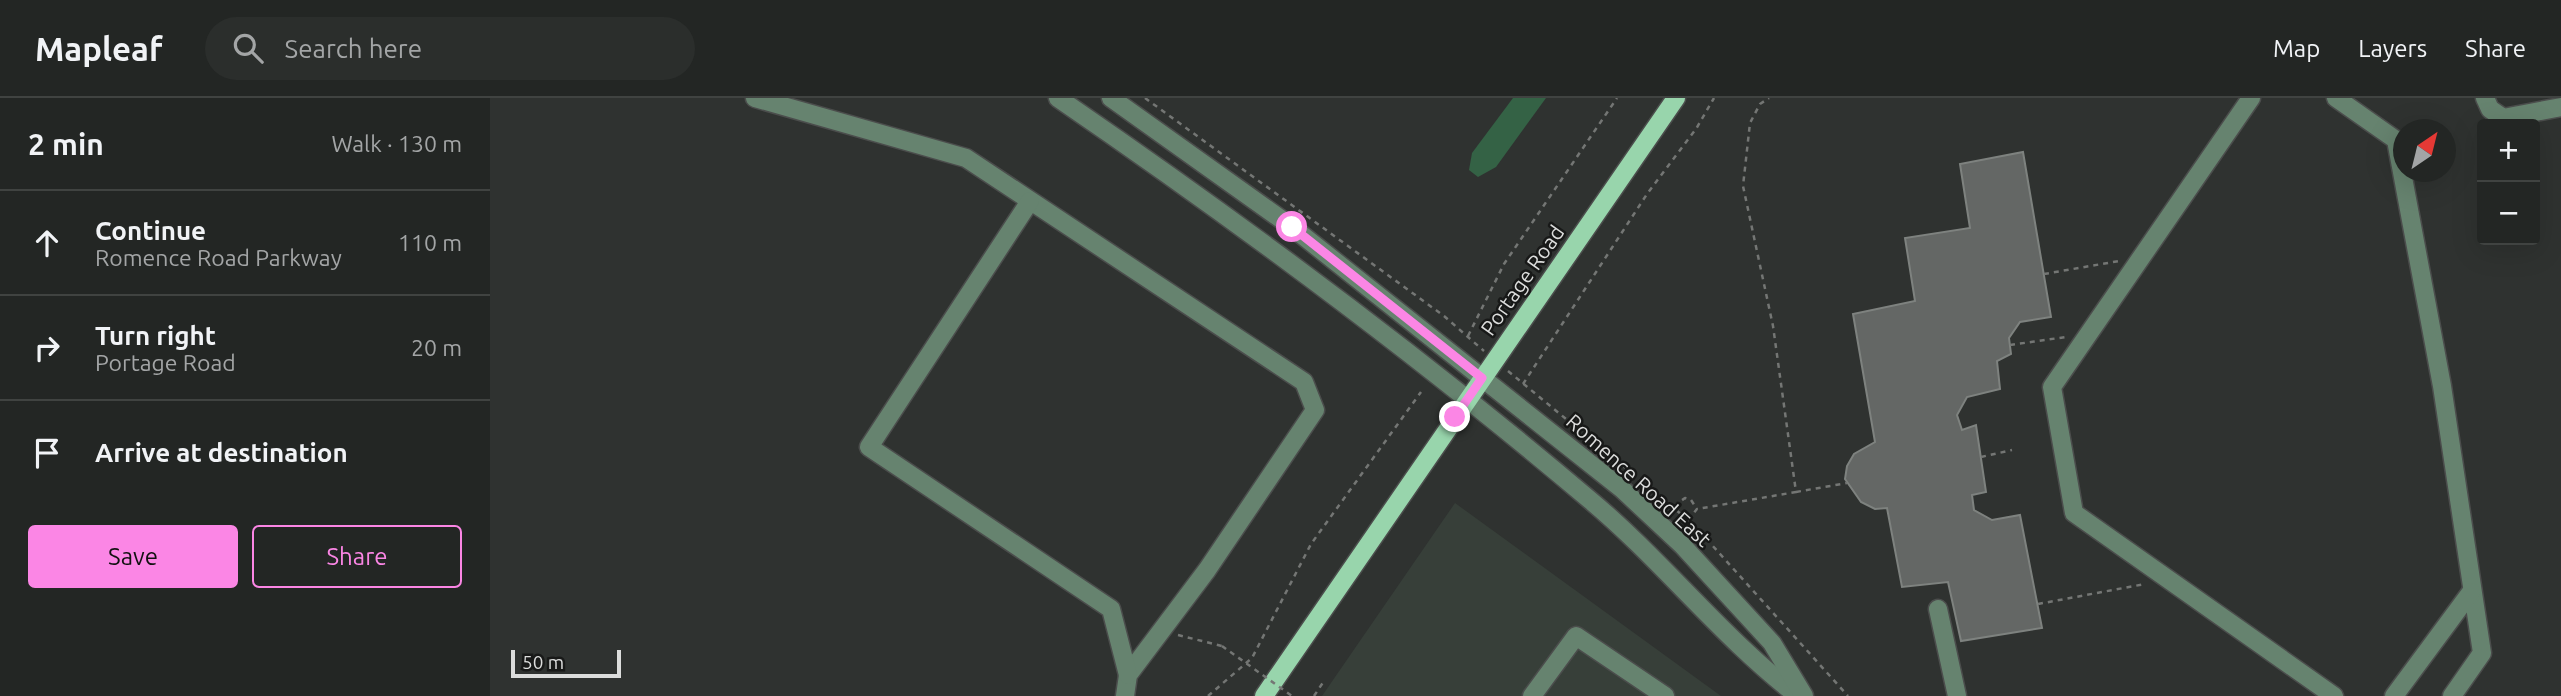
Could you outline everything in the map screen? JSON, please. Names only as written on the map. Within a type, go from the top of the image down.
[{"type":"main road","name":"Portage Road","points":[[1264,696],[1676,98]]},
{"type":"street","points":[[755,98],[966,158],[1304,382],[1315,410],[1207,570],[1128,675]]},
{"type":"street","points":[[1058,98],[1269,244],[1467,400],[1614,520],[1761,667],[1798,696]]},
{"type":"street","name":"Romence Road East","points":[[1111,98],[1292,227],[1622,489],[1682,545],[1772,643],[1804,696]]},
{"type":"street","points":[[2251,98],[2052,387],[2074,513],[2334,696]]},
{"type":"street","points":[[2336,98],[2396,140],[2442,386],[2482,653],[2452,696]]},
{"type":"street","points":[[2485,98],[2490,109],[2503,118],[2561,107]]},
{"type":"street","points":[[1030,201],[869,447],[1111,609],[1128,675],[1125,696]]},
{"type":"street","points":[[2394,696],[2471,592]]},
{"type":"street","points":[[1937,609],[1957,696]]},
{"type":"street","points":[[1532,696],[1576,636],[1665,696]]},
{"type":"path","points":[[1468,336],[1504,264],[1617,98]]},
{"type":"path","points":[[1523,383],[1647,194],[1696,129],[1714,98]]},
{"type":"path","points":[[1769,98],[1760,104],[1750,123],[1743,186],[1773,326],[1796,492]]},
{"type":"path","points":[[2044,274],[2123,261]]},
{"type":"path","points":[[2010,345],[2069,337]]},
{"type":"path","points":[[1208,696],[1252,658],[1311,544],[1421,392]]},
{"type":"path","points":[[1981,457],[2012,450]]},
{"type":"path","points":[[1688,520],[1697,509],[1847,483]]},
{"type":"path","points":[[1673,507],[1685,498],[1691,500],[1697,509]]},
{"type":"path","points":[[2038,604],[2155,582]]},
{"type":"path","points":[[1162,630],[1222,646],[1292,696]]},
{"type":"path","points":[[1314,696],[1324,681]]},
{"type":"shaded area","points":[[1455,503],[1721,696],[1322,696]]},
{"type":"green space","points":[[1513,98],[1546,98],[1496,167],[1478,177],[1469,170],[1472,153]]},
{"type":"building","points":[[2023,152],[2051,317],[2020,322],[2009,338],[2011,354],[1997,361],[2000,389],[1967,397],[1957,415],[1962,430],[1976,425],[1986,492],[1972,495],[1974,510],[1992,520],[2020,515],[2042,628],[1961,641],[1948,582],[1902,587],[1887,508],[1875,509],[1861,502],[1845,479],[1847,466],[1854,454],[1875,442],[1853,314],[1915,301],[1905,238],[1970,228],[1960,164]]},
{"type":"route","points":[[1292,227],[1394,305],[1482,378],[1455,417]]}]
